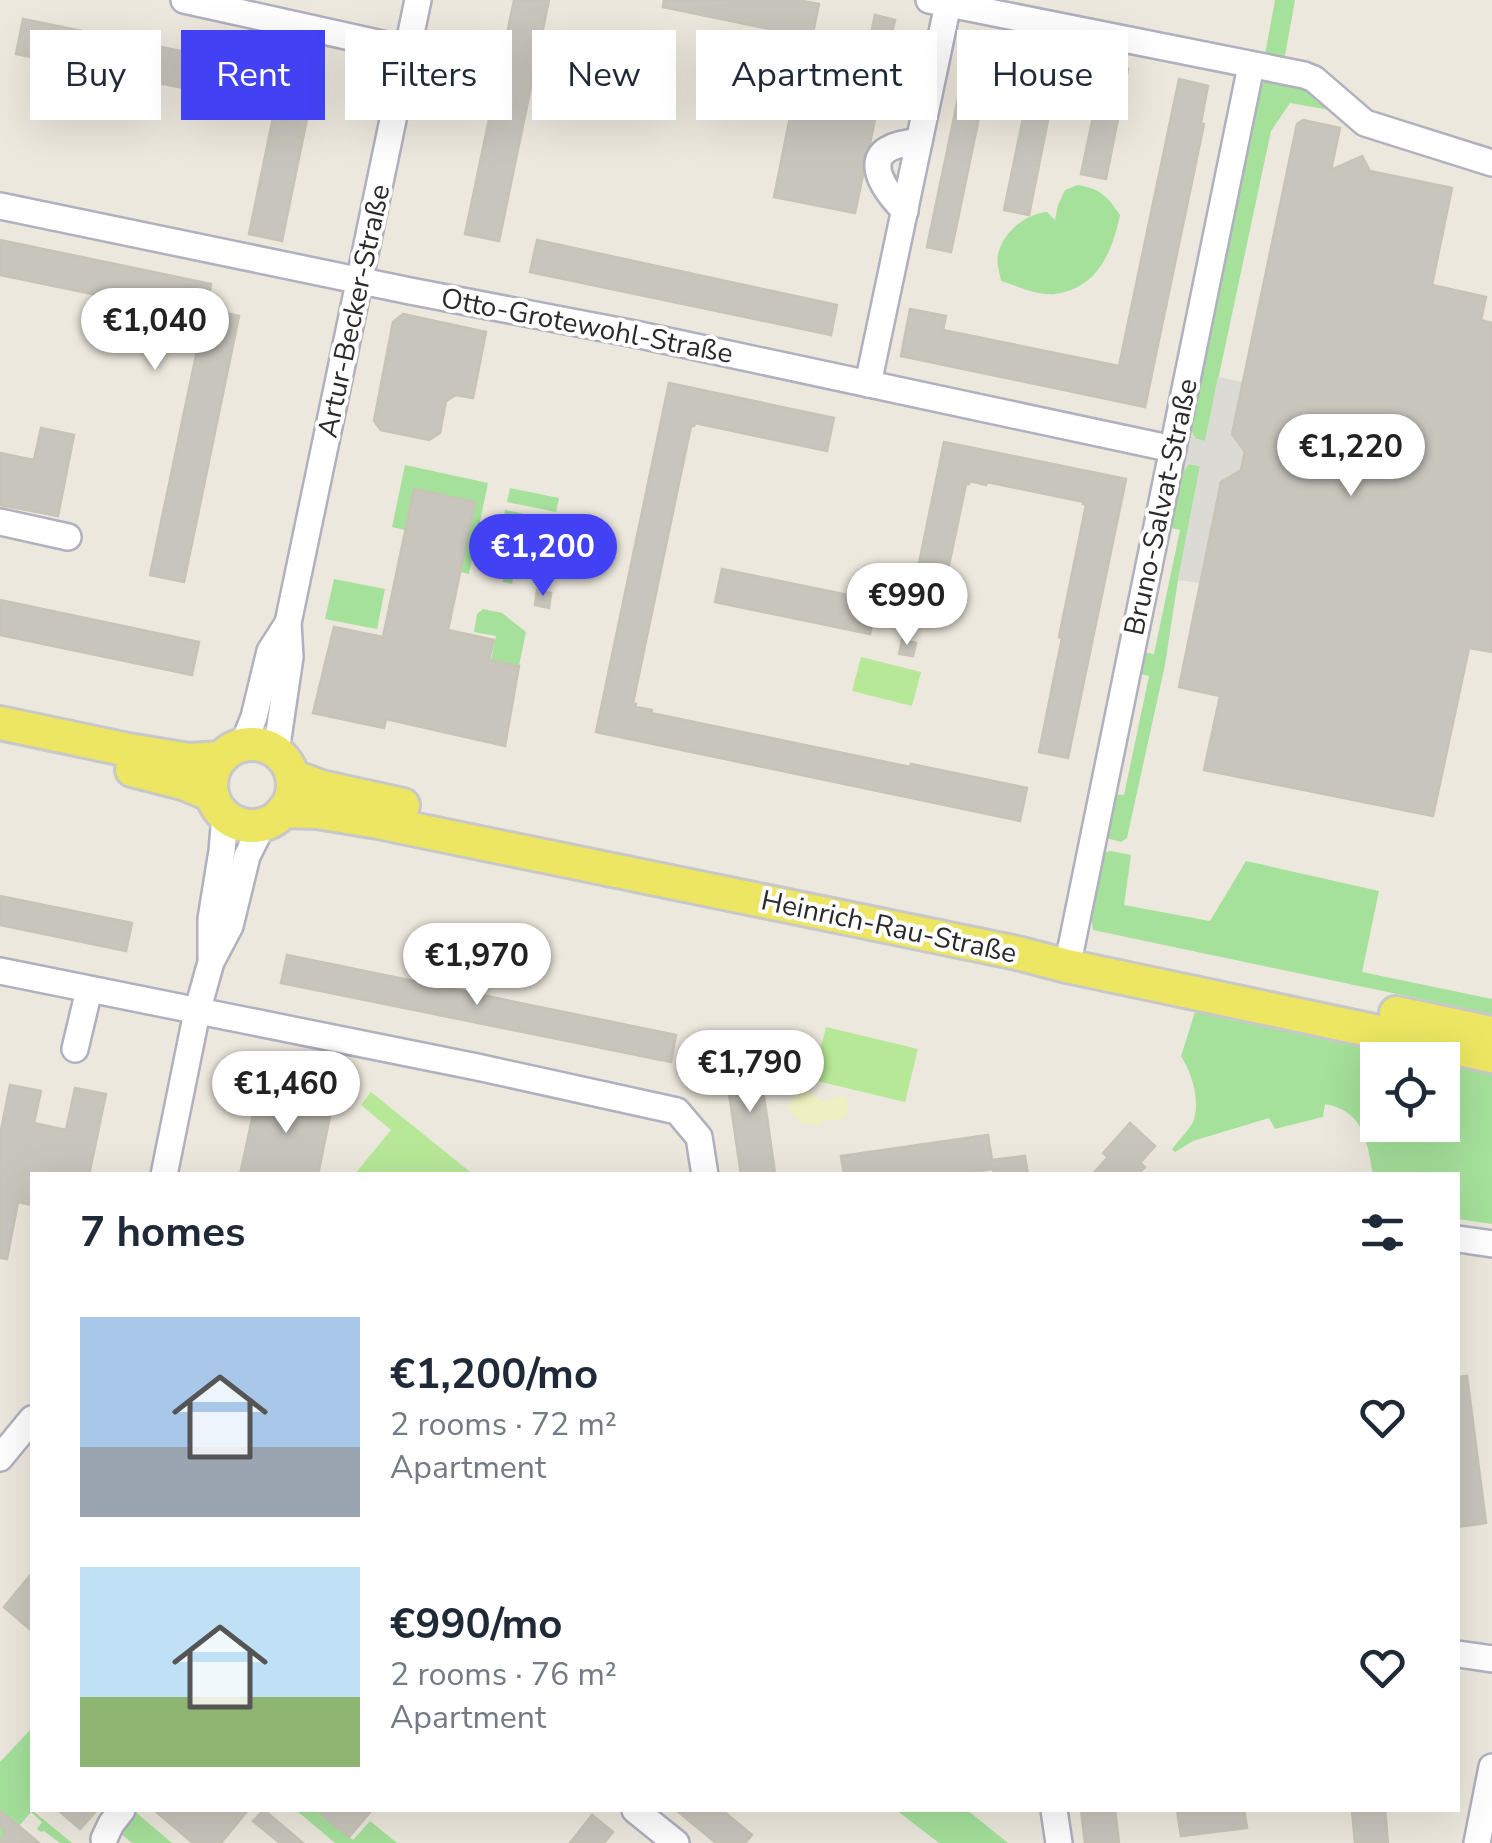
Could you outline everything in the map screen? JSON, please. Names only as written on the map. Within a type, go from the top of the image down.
[{"type":"main road","points":[[0,723],[189,760],[254,744],[284,764],[292,789],[273,818],[250,826],[236,823],[218,805],[183,783],[0,742]]},
{"type":"main road","points":[[218,805],[211,782],[214,769],[232,751]]},
{"type":"main road","name":"Heinrich-Rau-Straße","points":[[284,764],[322,787],[383,801],[1070,948],[1492,1032]]},
{"type":"main road","name":"Heinrich-Rau-Straße","points":[[273,818],[317,812],[378,822],[1017,953],[1492,1056]]},
{"type":"street","points":[[184,0],[345,36]]},
{"type":"street","name":"Artur-Becker-Straße","points":[[413,30],[418,0]]},
{"type":"street","points":[[868,384],[920,142],[939,2],[1314,79],[1366,123],[1492,163]]},
{"type":"street","name":"Bruno-Salvat-Straße","points":[[1070,948],[1251,66]]},
{"type":"street","name":"Artur-Becker-Straße","points":[[284,764],[288,622],[394,120]]},
{"type":"street","points":[[905,211],[881,182],[877,163],[894,146],[920,142]]},
{"type":"street","name":"Otto-Grotewohl-Straße","points":[[0,206],[651,337],[1173,449]]},
{"type":"street","points":[[0,522],[68,537]]},
{"type":"street","name":"Artur-Becker-Straße","points":[[232,751],[254,717],[270,651],[288,622]]},
{"type":"street","points":[[211,962],[211,918],[222,851],[218,805]]},
{"type":"street","points":[[165,1172],[211,962],[230,926],[247,856],[273,818]]},
{"type":"street","points":[[0,972],[677,1111],[699,1137],[705,1172]]},
{"type":"street","points":[[75,1050],[89,990]]},
{"type":"street","points":[[1460,1240],[1492,1244]]},
{"type":"street","points":[[0,1458],[30,1421]]},
{"type":"street","points":[[1460,1654],[1492,1660]]},
{"type":"street","points":[[1477,1843],[1488,1812],[1492,1767]]},
{"type":"street","points":[[105,1842],[120,1812]]},
{"type":"street","points":[[638,1812],[676,1843]]},
{"type":"street","points":[[1054,1812],[1059,1843]]},
{"type":"green space","points":[[1275,0],[1295,0],[1284,61],[1264,60]]},
{"type":"green space","points":[[1273,78],[1298,78],[1335,111],[1290,103],[1271,131],[1205,441],[1196,439],[1189,428],[1258,92],[1263,83]]},
{"type":"green space","points":[[1078,185],[1103,194],[1120,215],[1101,266],[1082,284],[1055,294],[1001,281],[998,255],[1009,232],[1039,214],[1047,212],[1055,220],[1065,190]]},
{"type":"green space","points":[[1189,464],[1200,466],[1165,665],[1127,838],[1121,842],[1103,837],[1112,794],[1124,795],[1149,676],[1137,673],[1141,652],[1154,654],[1180,530],[1167,527],[1180,476]]},
{"type":"green space","points":[[405,465],[488,483],[469,574],[460,572],[475,503],[414,490],[405,530],[392,527]]},
{"type":"green space","points":[[510,488],[559,498],[556,512],[507,502]]},
{"type":"green space","points":[[505,510],[554,520],[547,557],[519,552],[512,584],[503,582],[505,569],[494,566]]},
{"type":"green space","points":[[334,579],[385,589],[377,629],[325,619]]},
{"type":"green space","points":[[483,609],[502,613],[526,632],[519,666],[491,660],[496,636],[474,632],[477,614]]},
{"type":"green space","points":[[861,657],[921,672],[912,706],[852,691]]},
{"type":"green space","points":[[1099,853],[1131,855],[1124,905],[1210,921],[1246,861],[1379,891],[1362,972],[1492,999],[1492,1014],[1093,930],[1090,909]]},
{"type":"green space","points":[[1195,1012],[1360,1046],[1360,1127],[1348,1113],[1325,1104],[1323,1117],[1275,1129],[1269,1118],[1193,1141],[1175,1152],[1172,1149],[1195,1114],[1189,1071],[1181,1056]]},
{"type":"green space","points":[[826,1027],[918,1049],[905,1102],[813,1080]]},
{"type":"green space","points":[[1460,1067],[1492,1074],[1492,1224],[1460,1219],[1460,1172],[1372,1172],[1366,1142],[1460,1142]]},
{"type":"green space","points":[[371,1092],[470,1172],[356,1172],[391,1130],[361,1105]]},
{"type":"green space","points":[[30,1730],[31,1812],[19,1826],[7,1816],[1,1823],[5,1833],[0,1841],[0,1762]]},
{"type":"green space","points":[[31,1812],[72,1843],[60,1843],[41,1832],[37,1829],[42,1822]]},
{"type":"green space","points":[[135,1812],[172,1843],[132,1843],[114,1828]]},
{"type":"green space","points":[[298,1812],[326,1812],[323,1816],[353,1840],[370,1821],[397,1843],[335,1843]]},
{"type":"green space","points":[[899,1812],[969,1812],[1008,1843],[939,1843]]},
{"type":"sand","points":[[807,1090],[824,1102],[840,1096],[847,1098],[849,1112],[842,1120],[827,1119],[817,1126],[800,1122],[788,1108],[795,1096]]},
{"type":"shaded area","points":[[1218,377],[1243,382],[1232,433],[1245,450],[1241,472],[1221,482],[1200,583],[1178,580],[1200,466],[1189,464],[1180,476],[1189,428],[1196,439],[1205,441]]},
{"type":"building","points":[[514,0],[549,0],[543,30],[532,30],[532,82],[499,241],[465,234],[489,120],[512,120],[512,30],[508,30]]},
{"type":"building","points":[[664,0],[798,0],[819,4],[814,30],[774,30],[663,7]]},
{"type":"building","points":[[875,15],[895,20],[893,30],[872,29]]},
{"type":"building","points":[[23,19],[77,30],[30,30],[30,57],[16,54]]},
{"type":"building","points":[[161,47],[181,51],[181,88],[161,83]]},
{"type":"building","points":[[1179,79],[1208,86],[1201,123],[1204,124],[1145,407],[901,356],[910,309],[946,316],[943,330],[1119,366]]},
{"type":"building","points":[[957,103],[957,120],[979,120],[951,252],[927,247]]},
{"type":"building","points":[[272,120],[307,120],[282,241],[249,234]]},
{"type":"building","points":[[789,120],[875,120],[862,162],[855,213],[774,197]]},
{"type":"building","points":[[1023,120],[1048,120],[1029,215],[1004,210]]},
{"type":"building","points":[[1092,120],[1118,120],[1106,179],[1081,174]]},
{"type":"building","points":[[1303,120],[1340,128],[1331,170],[1362,156],[1370,171],[1452,188],[1432,285],[1486,297],[1481,320],[1492,323],[1492,652],[1469,648],[1433,816],[1204,770],[1220,696],[1179,687],[1221,482],[1241,470],[1245,452],[1232,434],[1297,124]]},
{"type":"building","points":[[0,240],[211,284],[206,309],[239,316],[184,582],[150,575],[204,317],[0,275]]},
{"type":"building","points":[[537,240],[837,305],[831,335],[530,272]]},
{"type":"building","points":[[403,314],[486,332],[473,398],[456,395],[446,401],[440,433],[429,440],[381,430],[374,421],[393,322]]},
{"type":"building","points":[[669,383],[834,418],[827,451],[695,423],[691,426],[635,707],[910,767],[911,764],[1027,788],[1020,821],[596,732]]},
{"type":"building","points":[[41,428],[74,435],[58,516],[0,505],[0,453],[34,460]]},
{"type":"building","points":[[944,442],[1126,479],[1068,758],[1039,752],[1086,505],[970,481],[966,484],[939,613],[910,607]]},
{"type":"building","points":[[414,489],[475,502],[448,630],[494,640],[489,660],[519,666],[505,746],[386,719],[384,728],[313,713],[334,627],[383,637]]},
{"type":"building","points":[[722,569],[877,601],[870,634],[715,602]]},
{"type":"building","points":[[537,590],[551,593],[549,608],[535,605]]},
{"type":"building","points":[[0,600],[199,642],[192,675],[0,635]]},
{"type":"building","points":[[902,640],[916,643],[913,656],[899,654]]},
{"type":"building","points":[[0,896],[132,923],[126,951],[0,925]]},
{"type":"building","points":[[287,955],[676,1035],[671,1062],[281,983]]},
{"type":"building","points":[[758,1054],[775,1172],[741,1172],[724,1059]]},
{"type":"building","points":[[10,1085],[41,1091],[34,1123],[66,1130],[75,1088],[106,1094],[90,1172],[30,1172],[30,1205],[18,1202],[7,1259],[0,1258],[0,1135]]},
{"type":"building","points":[[258,1090],[332,1106],[319,1172],[241,1172]]},
{"type":"building","points":[[1130,1123],[1155,1146],[1140,1163],[1145,1167],[1140,1172],[1095,1172],[1108,1157],[1103,1153]]},
{"type":"building","points":[[988,1135],[992,1160],[1025,1156],[1028,1172],[844,1172],[841,1156]]},
{"type":"building","points":[[1467,1376],[1486,1523],[1460,1527],[1460,1377]]},
{"type":"building","points":[[30,1575],[30,1629],[4,1607]]},
{"type":"building","points":[[0,1811],[39,1843],[0,1843],[5,1833]]},
{"type":"building","points":[[60,1812],[95,1812],[80,1829]]},
{"type":"building","points":[[156,1812],[246,1812],[221,1843],[193,1843]]},
{"type":"building","points":[[266,1812],[303,1843],[280,1843],[253,1821]]},
{"type":"building","points":[[318,1812],[370,1812],[349,1837]]},
{"type":"building","points":[[678,1812],[724,1812],[752,1835],[745,1843],[716,1843]]},
{"type":"building","points":[[1081,1812],[1115,1812],[1119,1843],[1085,1843]]},
{"type":"building","points":[[1177,1812],[1244,1812],[1247,1828],[1181,1836]]},
{"type":"building","points":[[1352,1812],[1385,1812],[1388,1843],[1355,1843]]},
{"type":"building","points":[[592,1815],[613,1832],[604,1843],[570,1843]]}]
